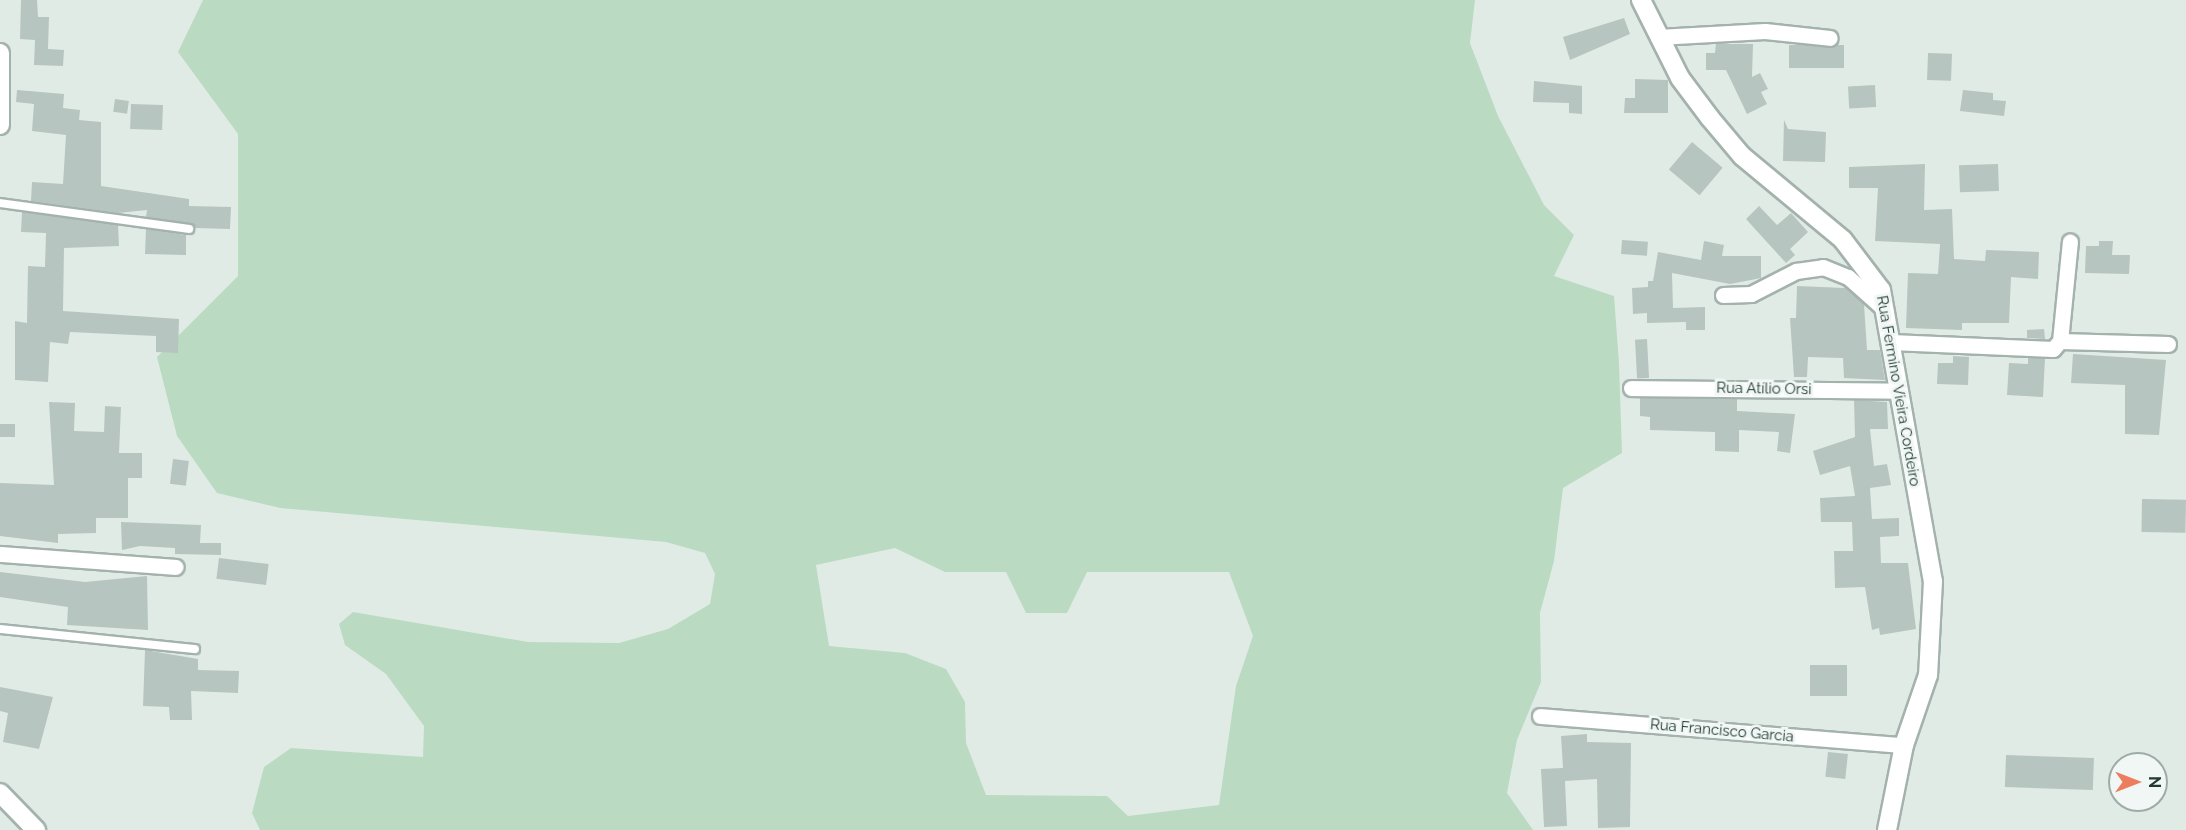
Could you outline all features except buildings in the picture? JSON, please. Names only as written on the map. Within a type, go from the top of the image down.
[{"type":"street","name":"Rua Fermino Vieira Cordeiro","points":[[1641,0],[1680,78],[1742,156],[1866,264],[1885,310],[1933,581],[1928,675],[1904,745],[1887,830]]},
{"type":"street","points":[[1658,37],[1765,31],[1830,38]]},
{"type":"street","points":[[0,53],[0,125]]},
{"type":"street","points":[[2060,341],[2070,241]]},
{"type":"street","points":[[1723,295],[1751,294],[1796,271],[1823,267],[1848,277],[1885,310]]},
{"type":"street","points":[[1891,342],[2043,352],[2060,341],[2168,344]]},
{"type":"street","name":"Rua Atílio Orsi","points":[[1631,388],[1898,391]]},
{"type":"street","points":[[0,554],[176,567]]},
{"type":"street","name":"Rua Francisco Garcia","points":[[1540,716],[1904,745]]},
{"type":"street","points":[[0,793],[36,830]]},
{"type":"lane","points":[[0,203],[189,229]]},
{"type":"lane","points":[[0,629],[195,649]]},
{"type":"green space","points":[[203,0],[1475,0],[1470,43],[1498,116],[1544,205],[1574,235],[1554,276],[1614,296],[1619,363],[1622,453],[1563,488],[1554,561],[1540,613],[1541,682],[1517,740],[1507,793],[1533,830],[260,830],[252,813],[264,767],[291,748],[423,757],[424,726],[386,674],[345,645],[339,624],[353,612],[528,642],[619,643],[668,629],[710,604],[715,574],[705,553],[666,542],[280,508],[217,493],[177,436],[157,357],[238,276],[238,134],[178,52]],"holes":[[[895,548],[945,572],[1006,572],[1026,613],[1067,613],[1087,572],[1229,572],[1253,636],[1236,686],[1219,805],[1128,816],[1107,796],[986,795],[966,743],[965,702],[946,669],[905,653],[829,646],[816,565]]]}]
